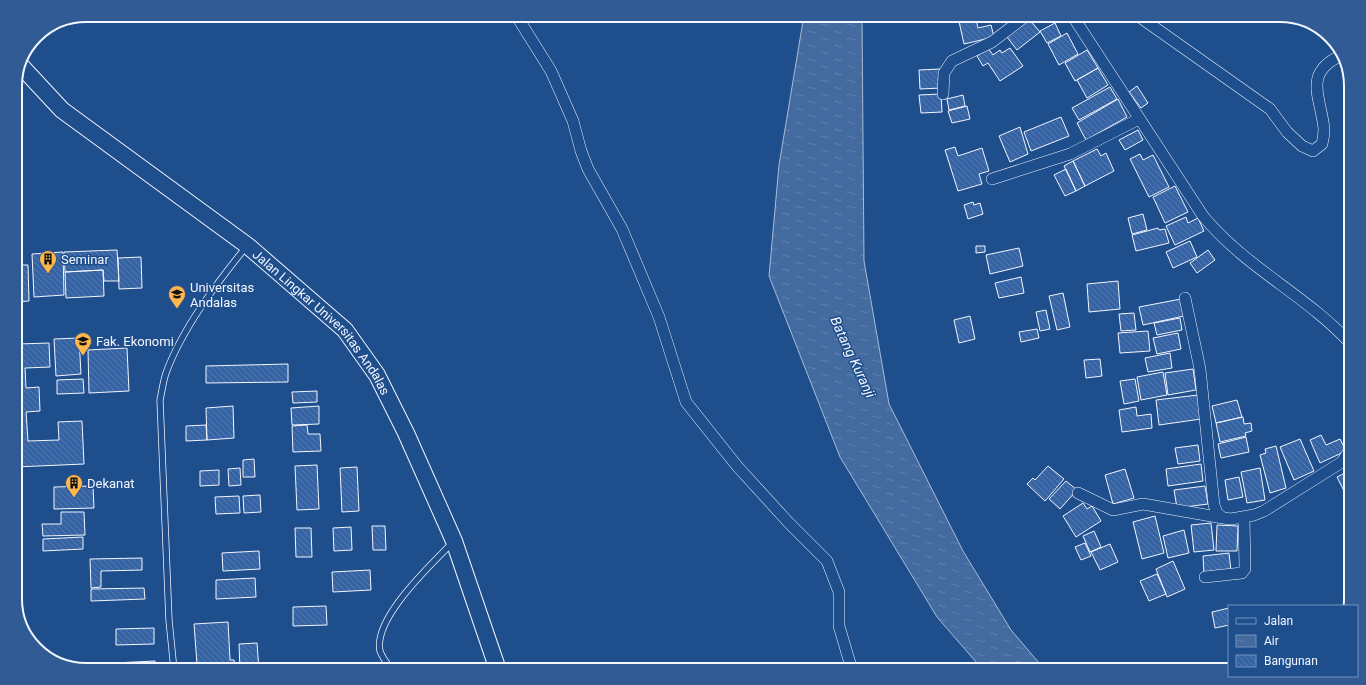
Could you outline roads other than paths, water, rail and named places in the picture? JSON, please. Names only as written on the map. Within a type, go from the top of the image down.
[{"type":"street","points":[[520,22],[551,71],[573,121],[581,151],[588,169],[622,229],[658,317],[686,402],[737,466],[788,522],[827,561],[839,592],[839,626],[850,663]]},
{"type":"street","points":[[942,94],[944,72],[952,62],[992,42],[1018,22]]},
{"type":"street","points":[[1077,22],[1203,216],[1216,232],[1242,257],[1322,316],[1344,337]]},
{"type":"street","points":[[1147,22],[1270,109],[1287,132],[1302,146],[1313,151],[1322,144],[1324,130],[1316,87],[1320,70],[1328,62],[1337,58]]},
{"type":"street","name":"Jalan Lingkar Universitas Andalas","points":[[24,69],[62,110],[248,246],[345,330],[377,375],[406,433],[454,541],[496,663]]},
{"type":"street","points":[[992,179],[1070,154],[1139,119]]},
{"type":"street","points":[[1185,298],[1200,370],[1214,504],[1217,513],[1223,518]]},
{"type":"street","points":[[1078,494],[1113,510],[1143,504],[1223,518],[1244,518],[1264,511],[1342,462],[1344,459]]},
{"type":"street","points":[[1206,577],[1242,573],[1244,569],[1244,518]]},
{"type":"lane","points":[[173,663],[169,612],[160,400],[165,374],[182,339],[226,272],[248,246]]},
{"type":"lane","points":[[387,663],[380,652],[382,632],[391,613],[419,576],[454,541]]},
{"type":"water","name":"Batang Kuranji","points":[[803,22],[862,22],[864,261],[889,404],[963,551],[1011,630],[1039,663],[977,663],[937,617],[840,457],[769,276],[779,165]]},
{"type":"place","name":"Seminar","points":[[48,274]]},
{"type":"place","name":"Universitas Andalas","points":[[177,309]]},
{"type":"place","name":"Fak. Ekonomi","points":[[83,356]]},
{"type":"place","name":"Dekanat","points":[[74,498]]}]
